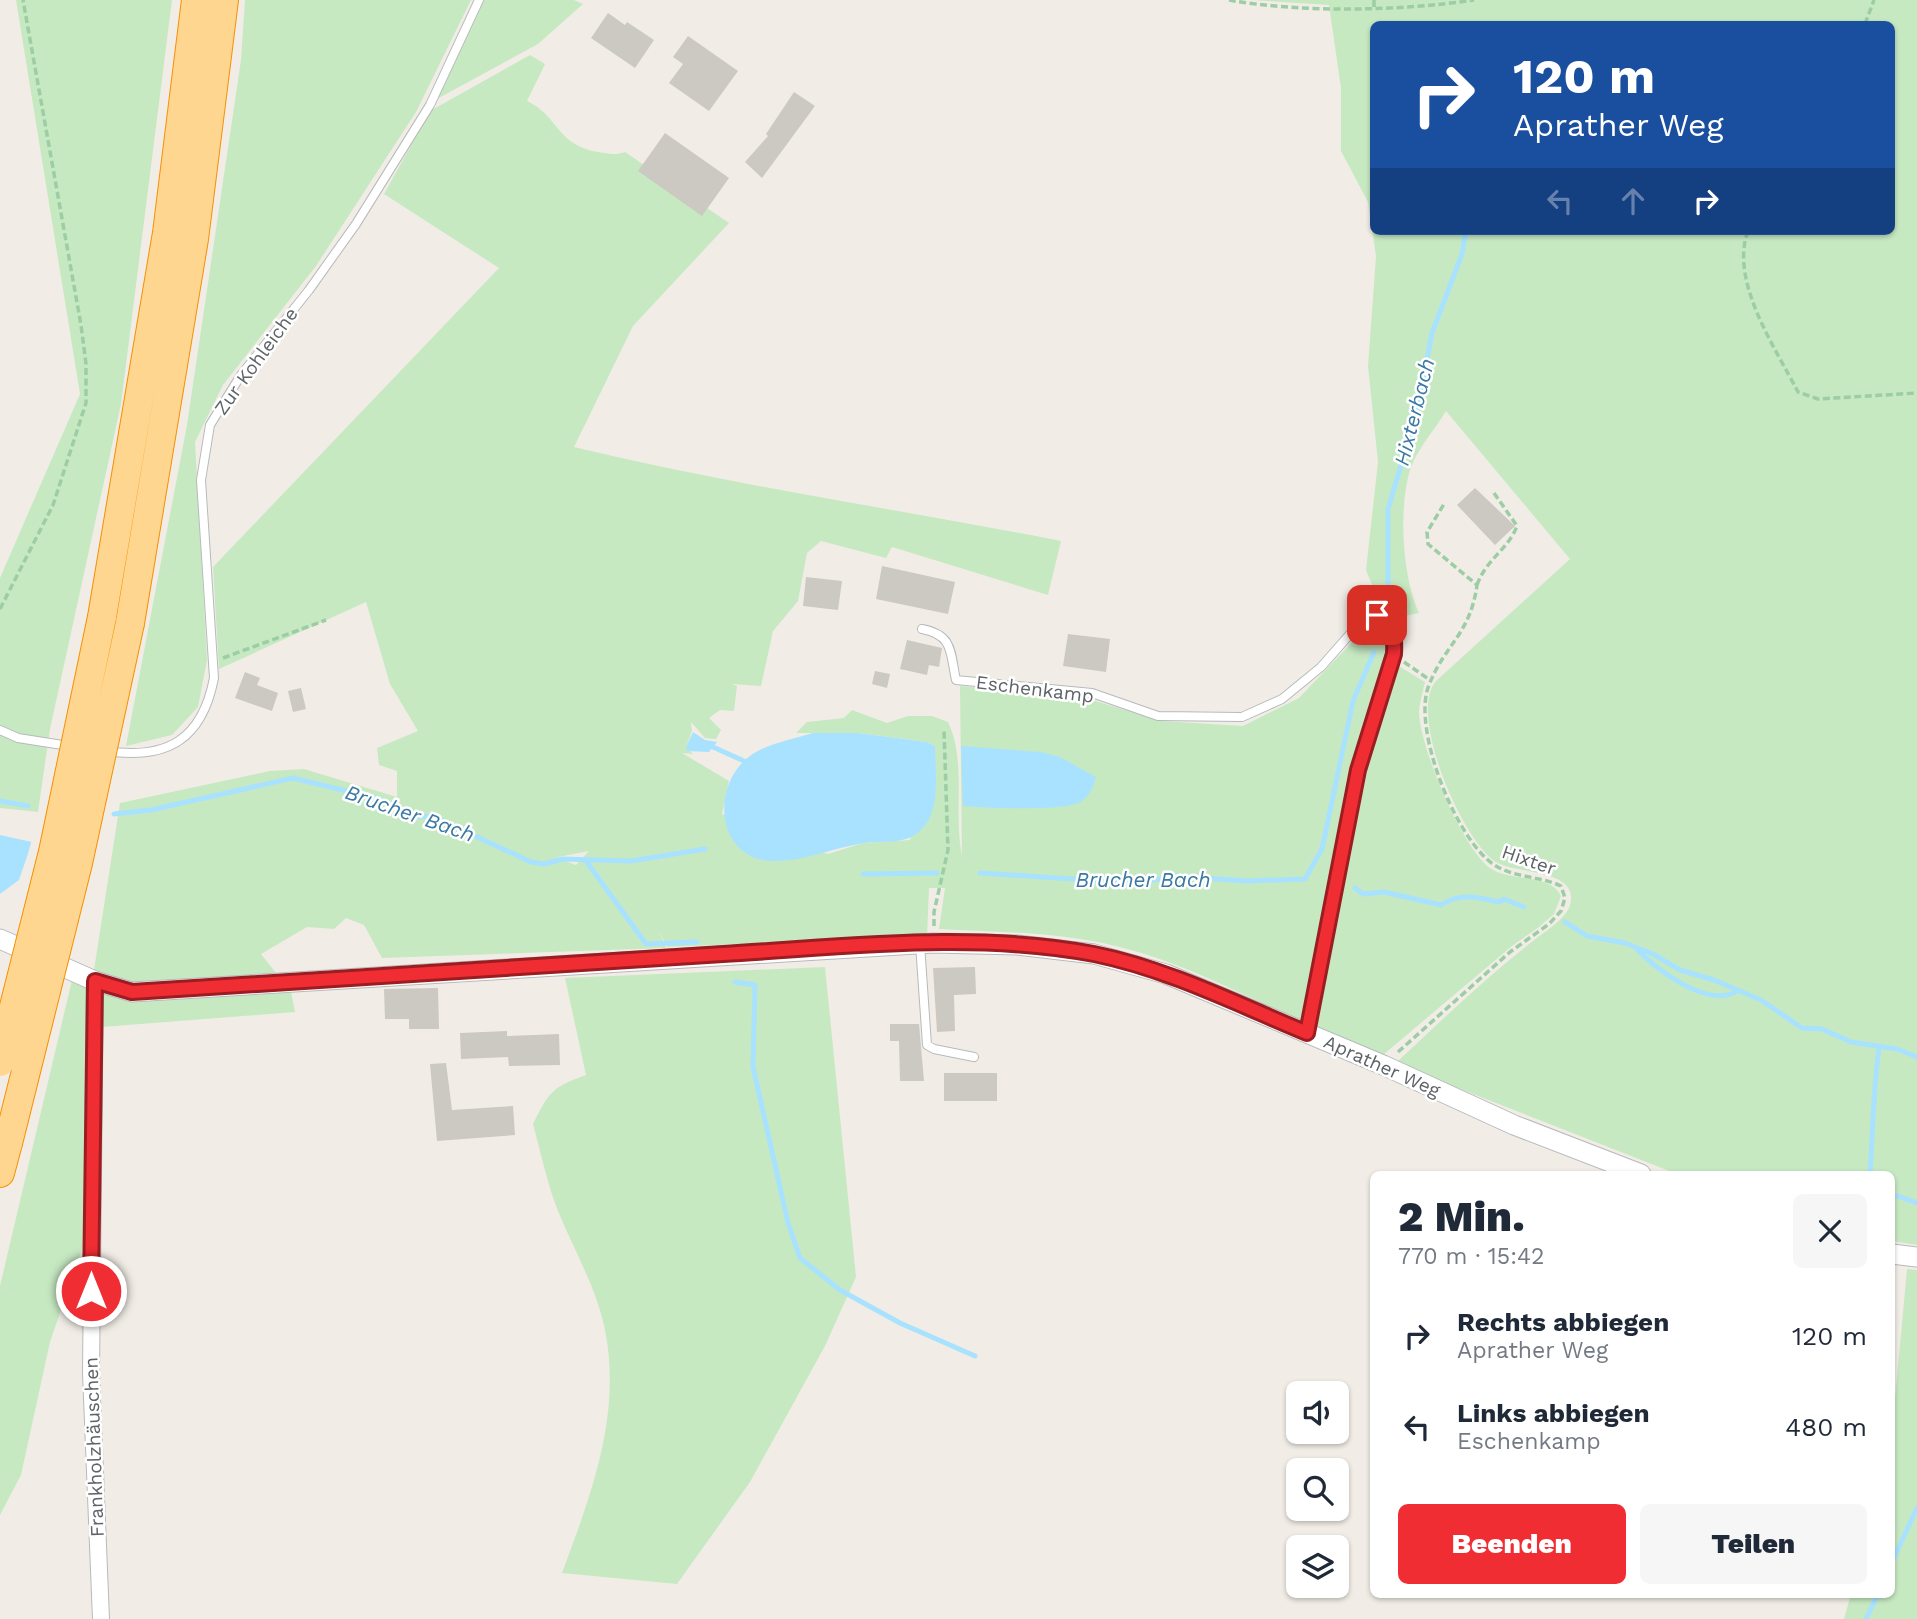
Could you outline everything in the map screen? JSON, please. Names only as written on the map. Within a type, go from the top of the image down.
[{"type":"highway","points":[[0,1062],[53,852],[102,617],[165,246],[196,0]]},
{"type":"highway","points":[[0,1173],[78,863],[130,623],[194,239],[224,0]]},
{"type":"street","name":"Aprather Weg","points":[[0,939],[95,981],[132,992],[478,969],[927,944],[1017,945],[1094,954],[1166,974],[1383,1065],[1514,1125],[1633,1171]]},
{"type":"street","name":"Frankholzhäuschen","points":[[95,981],[91,1373],[101,1619]]},
{"type":"street","points":[[1895,1254],[1917,1257]]},
{"type":"lane","name":"Zur Kohleiche","points":[[95,750],[133,755],[157,750],[189,735],[200,723],[209,703],[214,660],[201,480],[204,446],[210,425],[241,375],[309,290],[356,224],[430,105],[479,0]]},
{"type":"lane","name":"Eschenkamp","points":[[922,629],[938,632],[947,641],[957,680],[1092,693],[1158,716],[1208,719],[1242,717],[1282,699],[1321,667],[1366,616],[1377,615],[1390,622],[1395,636],[1394,654],[1358,770],[1307,1033]]},
{"type":"lane","points":[[0,730],[18,738],[82,748]]},
{"type":"lane","points":[[927,944],[927,1045],[933,1049],[974,1057]]},
{"type":"path","points":[[0,609],[53,506],[86,403],[87,386],[81,325],[23,0]]},
{"type":"path","points":[[1229,0],[1262,6],[1419,9],[1474,0]]},
{"type":"path","points":[[1374,0],[1374,7]]},
{"type":"path","points":[[1866,21],[1874,0]]},
{"type":"path","points":[[1747,235],[1744,242],[1750,298],[1798,393],[1818,400],[1917,393]]},
{"type":"path","name":"Hixter","points":[[1383,1065],[1510,952],[1549,924],[1561,911],[1565,898],[1561,886],[1544,878],[1511,873],[1496,866],[1469,842],[1443,786],[1427,737],[1424,712],[1430,681],[1467,624],[1483,567],[1509,541],[1517,526],[1515,519],[1494,493]]},
{"type":"path","points":[[1444,504],[1427,532],[1428,544],[1477,585]]},
{"type":"path","points":[[214,660],[236,656],[326,620]]},
{"type":"path","points":[[1394,654],[1430,681]]},
{"type":"path","points":[[927,944],[948,850],[944,730]]},
{"type":"green space","points":[[16,0],[172,0],[121,404],[50,729],[38,812],[0,808],[0,578],[80,394]]},
{"type":"green space","points":[[245,0],[471,0],[416,112],[316,266],[223,385],[195,442],[207,660],[198,707],[172,735],[126,746],[187,425],[241,60]]},
{"type":"green space","points":[[484,0],[574,0],[583,4],[538,44],[437,99]]},
{"type":"green space","points":[[1252,0],[1917,0],[1917,1245],[1895,1241],[1895,1171],[1669,1171],[1435,1079],[1398,1061],[1481,984],[1556,923],[1570,906],[1569,889],[1563,882],[1553,877],[1505,866],[1483,850],[1455,805],[1443,776],[1428,720],[1429,697],[1436,681],[1570,559],[1446,411],[1414,460],[1404,501],[1406,561],[1413,598],[1419,613],[1394,618],[1371,603],[1373,587],[1366,570],[1378,462],[1368,366],[1376,256],[1373,235],[1895,235],[1895,21],[1370,21],[1370,216],[1368,202],[1341,151],[1341,88],[1329,5]]},
{"type":"green space","points":[[530,55],[545,64],[527,101],[546,115],[567,138],[588,150],[612,154],[625,152],[729,223],[633,326],[574,447],[756,485],[1061,541],[1048,595],[892,547],[886,558],[821,541],[807,553],[798,601],[773,631],[761,686],[732,684],[737,686],[734,711],[720,710],[709,718],[721,730],[716,739],[705,738],[691,722],[692,731],[686,747],[693,754],[682,753],[729,781],[722,814],[828,854],[863,843],[910,840],[935,746],[927,742],[858,733],[796,733],[807,722],[844,718],[852,710],[887,723],[908,716],[932,716],[948,722],[954,737],[962,856],[960,686],[1082,697],[1162,721],[1243,726],[1299,698],[1357,637],[1372,625],[1386,631],[1386,656],[1357,748],[1304,1022],[1211,979],[1140,952],[1050,935],[939,929],[945,888],[929,888],[927,936],[667,947],[659,931],[666,948],[382,958],[364,925],[346,918],[334,929],[307,927],[261,954],[291,992],[295,1012],[102,1027],[87,1235],[50,1342],[21,1475],[0,1515],[0,1286],[72,980],[94,970],[120,803],[270,771],[304,769],[397,797],[397,771],[379,765],[377,748],[418,731],[390,684],[366,602],[219,669],[213,567],[499,268],[384,194],[430,111]],"holes":[[[589,851],[576,865],[558,858],[558,857]]]},
{"type":"green space","points":[[1397,665],[1425,682],[1419,713],[1421,729],[1435,773],[1469,844],[1493,870],[1549,884],[1561,896],[1554,914],[1383,1055],[1316,1026],[1350,836],[1385,693]]},
{"type":"green space","points":[[825,967],[856,1277],[825,1346],[750,1482],[677,1584],[562,1573],[601,1454],[610,1393],[609,1362],[601,1315],[554,1200],[533,1124],[553,1092],[586,1075],[565,978]]},
{"type":"green space","points":[[1907,1269],[1917,1270],[1917,1619],[1844,1619],[1850,1598],[1895,1598],[1895,1399]]},
{"type":"water","points":[[693,732],[705,740],[717,742],[709,752],[687,751],[686,747]]},
{"type":"water","points":[[813,733],[858,733],[927,742],[935,746],[935,800],[929,820],[923,828],[903,840],[852,845],[783,861],[753,857],[740,848],[725,821],[727,788],[734,773],[745,760],[760,750]]},
{"type":"water","points":[[961,746],[1041,752],[1060,757],[1096,777],[1085,798],[1069,806],[963,806]]},
{"type":"water","points":[[0,835],[32,842],[19,880],[0,894]]},
{"type":"pier","points":[[32,838],[39,848],[21,884]]},
{"type":"building","points":[[608,13],[654,40],[635,68],[591,38]]},
{"type":"building","points":[[688,36],[738,71],[709,111],[669,83],[683,64],[673,57]]},
{"type":"building","points":[[794,92],[815,106],[762,178],[745,162],[768,136],[766,134]]},
{"type":"building","points":[[665,133],[729,178],[702,216],[638,171]]},
{"type":"building","points":[[1475,488],[1515,526],[1495,545],[1457,505]]},
{"type":"building","points":[[882,566],[955,582],[948,614],[876,599]]},
{"type":"building","points":[[806,577],[842,581],[838,610],[803,606]]},
{"type":"building","points":[[1068,634],[1110,639],[1106,672],[1063,666]]},
{"type":"building","points":[[907,640],[942,648],[939,667],[929,665],[927,675],[900,669]]},
{"type":"building","points":[[875,671],[890,674],[887,688],[872,684]]},
{"type":"building","points":[[245,672],[260,678],[257,685],[278,693],[272,711],[235,698]]},
{"type":"building","points":[[301,688],[306,709],[293,712],[288,691]]},
{"type":"building","points":[[975,967],[976,994],[954,995],[955,1031],[937,1032],[933,968]]},
{"type":"building","points":[[438,988],[439,1029],[409,1029],[409,1019],[385,1019],[384,989]]},
{"type":"building","points":[[890,1024],[919,1024],[924,1081],[900,1081],[899,1041],[890,1041]]},
{"type":"building","points":[[507,1031],[507,1036],[559,1034],[560,1065],[509,1066],[508,1057],[461,1059],[460,1033]]},
{"type":"building","points":[[446,1063],[452,1110],[513,1106],[515,1135],[437,1141],[430,1064]]},
{"type":"building","points":[[944,1073],[997,1073],[997,1101],[944,1101]]},
{"type":"waterway","name":"Hixterbach","points":[[1388,598],[1388,509],[1417,411],[1432,333],[1462,254],[1465,235]]},
{"type":"waterway","name":"Brucher Bach","points":[[980,873],[1135,883],[1177,876],[1246,881],[1305,879],[1322,849],[1353,701],[1374,652]]},
{"type":"waterway","points":[[713,747],[744,761]]},
{"type":"waterway","name":"Brucher Bach","points":[[114,814],[151,810],[293,778],[379,799],[398,806],[413,817],[432,816],[531,862],[544,864],[563,859],[631,861],[705,849]]},
{"type":"waterway","name":"Brucher Bach","points":[[0,801],[28,806]]},
{"type":"waterway","points":[[586,861],[646,944],[697,942]]},
{"type":"waterway","name":"Brucher Bach","points":[[863,874],[937,873]]},
{"type":"waterway","name":"Brucher Bach","points":[[1355,888],[1363,894],[1384,892],[1441,905],[1469,897],[1499,902],[1504,899],[1524,907]]},
{"type":"waterway","name":"Brucher Bach","points":[[1565,922],[1587,936],[1625,943],[1653,954],[1680,970],[1714,980],[1761,1000],[1802,1028],[1822,1029],[1851,1042],[1897,1049],[1917,1057]]},
{"type":"waterway","name":"Brucher Bach","points":[[1637,949],[1670,976],[1698,991],[1712,995],[1737,991]]},
{"type":"waterway","points":[[735,982],[755,985],[753,1067],[788,1223],[800,1258],[840,1290],[900,1323],[975,1356]]},
{"type":"waterway","points":[[1870,1171],[1879,1048]]},
{"type":"waterway","points":[[1895,1195],[1917,1203]]},
{"type":"waterway","points":[[1895,1556],[1917,1508]]},
{"type":"waterway","points":[[1866,1619],[1876,1598]]},
{"type":"route","points":[[91,1291],[95,981],[132,992],[933,943],[1017,945],[1094,954],[1166,974],[1307,1033],[1358,770],[1378,697],[1394,654],[1395,636],[1390,622],[1377,615]]}]
